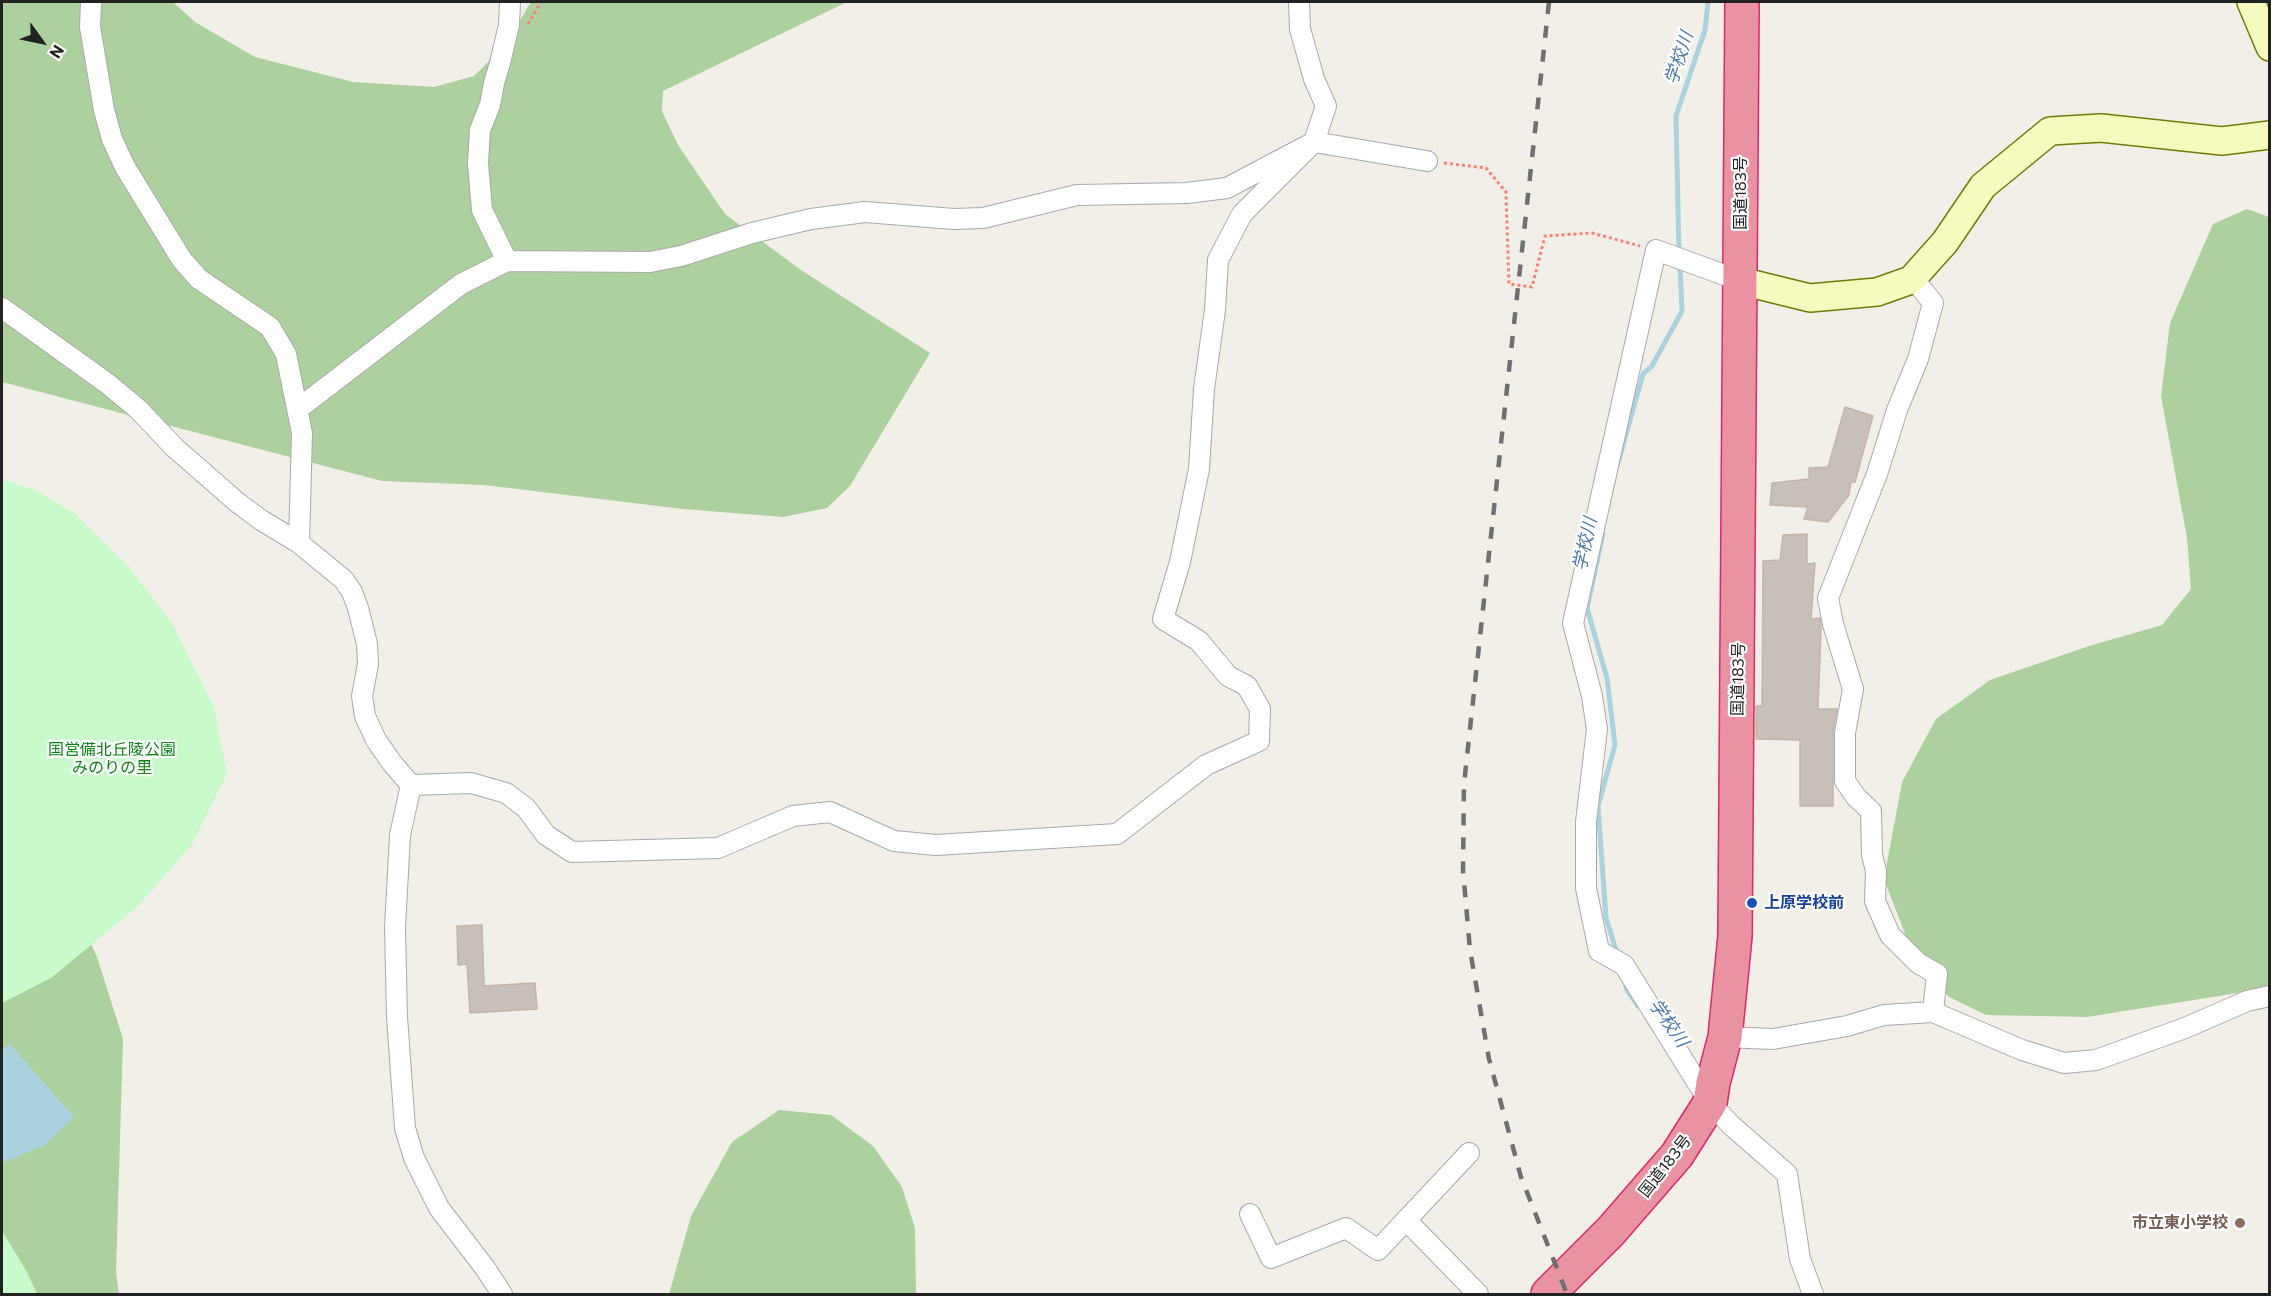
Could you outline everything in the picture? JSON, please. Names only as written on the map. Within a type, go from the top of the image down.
[{"type":"highway","name":"国道183号","points":[[1548,1294],[1611,1232],[1677,1155],[1710,1103],[1725,1037],[1735,936],[1742,2]]},
{"type":"street","points":[[91,2],[90,27],[104,110],[112,139],[125,167],[182,260],[199,279],[270,327],[286,354],[302,433],[299,543]]},
{"type":"street","points":[[507,261],[482,210],[478,163],[480,130],[490,105],[507,35],[510,2]]},
{"type":"street","points":[[2,308],[115,390],[138,409],[175,448],[238,503],[299,543],[329,565],[344,580],[352,592],[367,644],[368,664],[362,696],[365,716],[381,748],[411,785],[471,783],[506,793],[526,808],[546,835],[572,852],[718,848],[793,816],[830,812],[894,841],[936,845],[1117,834],[1206,765],[1259,741],[1260,709],[1247,686],[1228,676],[1199,641],[1163,619],[1180,562],[1199,469],[1204,389],[1215,310],[1218,260],[1242,214],[1314,142],[1326,106],[1314,79],[1300,30],[1299,2]]},
{"type":"street","points":[[2251,2],[2270,47]]},
{"type":"street","points":[[1813,1294],[1800,1259],[1787,1174],[1732,1126],[1710,1103],[1624,965],[1599,951],[1586,888],[1586,822],[1597,729],[1592,696],[1573,623],[1656,250],[1741,281],[1810,297],[1877,292],[1913,278],[1945,242],[1983,186],[2049,131],[2101,128],[2222,141],[2270,135]]},
{"type":"street","points":[[298,409],[461,284],[507,261],[650,262],[681,256],[752,233],[811,219],[865,213],[954,219],[983,218],[1077,195],[1187,193],[1227,188],[1314,142],[1427,160]]},
{"type":"street","points":[[1913,278],[1933,303],[1918,359],[1897,410],[1877,474],[1828,598],[1833,624],[1853,689],[1845,733],[1845,781],[1871,811],[1872,855],[1876,871],[1875,901],[1890,935],[1918,963],[1937,974],[1933,1012]]},
{"type":"street","points":[[411,785],[400,835],[395,928],[397,1017],[405,1128],[414,1158],[439,1208],[502,1294]]},
{"type":"street","points":[[1725,1037],[1773,1039],[1847,1026],[1884,1015],[1933,1012],[2022,1050],[2064,1063],[2096,1060],[2185,1028],[2247,1001],[2270,996]]},
{"type":"street","points":[[1250,1214],[1270,1258],[1346,1228],[1378,1250],[1469,1153]]},
{"type":"street","points":[[1406,1220],[1478,1294]]},
{"type":"path","points":[[1427,160],[1485,168],[1506,192],[1509,284],[1532,287],[1545,236],[1592,233],[1656,250]]},
{"type":"green space","points":[[2,2],[173,2],[195,22],[255,57],[353,82],[434,87],[474,76],[506,44],[531,2],[847,2],[663,91],[662,111],[678,145],[725,214],[801,270],[930,353],[850,486],[827,508],[783,517],[683,509],[484,485],[382,481],[2,382]]},
{"type":"green space","points":[[2247,209],[2269,217],[2269,988],[2087,1017],[1986,1015],[1949,997],[1914,957],[1884,879],[1902,782],[1936,719],[1990,680],[2089,646],[2162,625],[2191,589],[2187,538],[2161,396],[2170,323],[2213,224]]},
{"type":"green space","name":"国営備北丘陵公園 みのりの里","points":[[2,479],[33,489],[73,512],[128,566],[172,623],[214,706],[227,774],[192,845],[136,908],[51,978],[2,1003]]},
{"type":"green space","points":[[2,793],[44,846],[97,957],[123,1039],[116,1272],[119,1294],[2,1294]]},
{"type":"green space","points":[[779,1110],[831,1115],[873,1146],[902,1187],[915,1228],[916,1294],[669,1294],[691,1216],[732,1142]]},
{"type":"green space","points":[[2,1231],[27,1272],[37,1294],[2,1294]]},
{"type":"water","points":[[11,1045],[74,1117],[45,1145],[2,1163],[2,1049]]},
{"type":"building","points":[[1845,407],[1873,416],[1855,482],[1851,482],[1849,495],[1828,522],[1804,519],[1808,507],[1770,505],[1772,483],[1809,479],[1809,468],[1828,467]]},
{"type":"building","points":[[1807,534],[1807,564],[1815,563],[1811,619],[1820,618],[1821,627],[1818,709],[1837,709],[1833,733],[1833,806],[1800,806],[1800,740],[1756,739],[1756,706],[1762,706],[1763,561],[1780,560],[1783,535]]},
{"type":"building","points":[[482,925],[484,986],[535,983],[537,1009],[470,1013],[467,964],[458,965],[457,926]]},
{"type":"waterway","name":"学校川","points":[[1679,254],[1676,116],[1705,30],[1708,2]]},
{"type":"waterway","name":"学校川","points":[[1618,463],[1643,374],[1652,366],[1682,311],[1680,263]]},
{"type":"waterway","name":"学校川","points":[[1603,534],[1587,608],[1607,678],[1615,745],[1598,806],[1606,918],[1617,953]]},
{"type":"waterway","name":"学校川","points":[[1625,983],[1638,1006]]},
{"type":"railway","points":[[1549,2],[1464,784],[1463,870],[1470,950],[1489,1059],[1521,1177],[1567,1294]]},
{"type":"place","name":"上原学校前","points":[[1752,903]]},
{"type":"place","name":"市立東小学校","points":[[2240,1223]]}]
